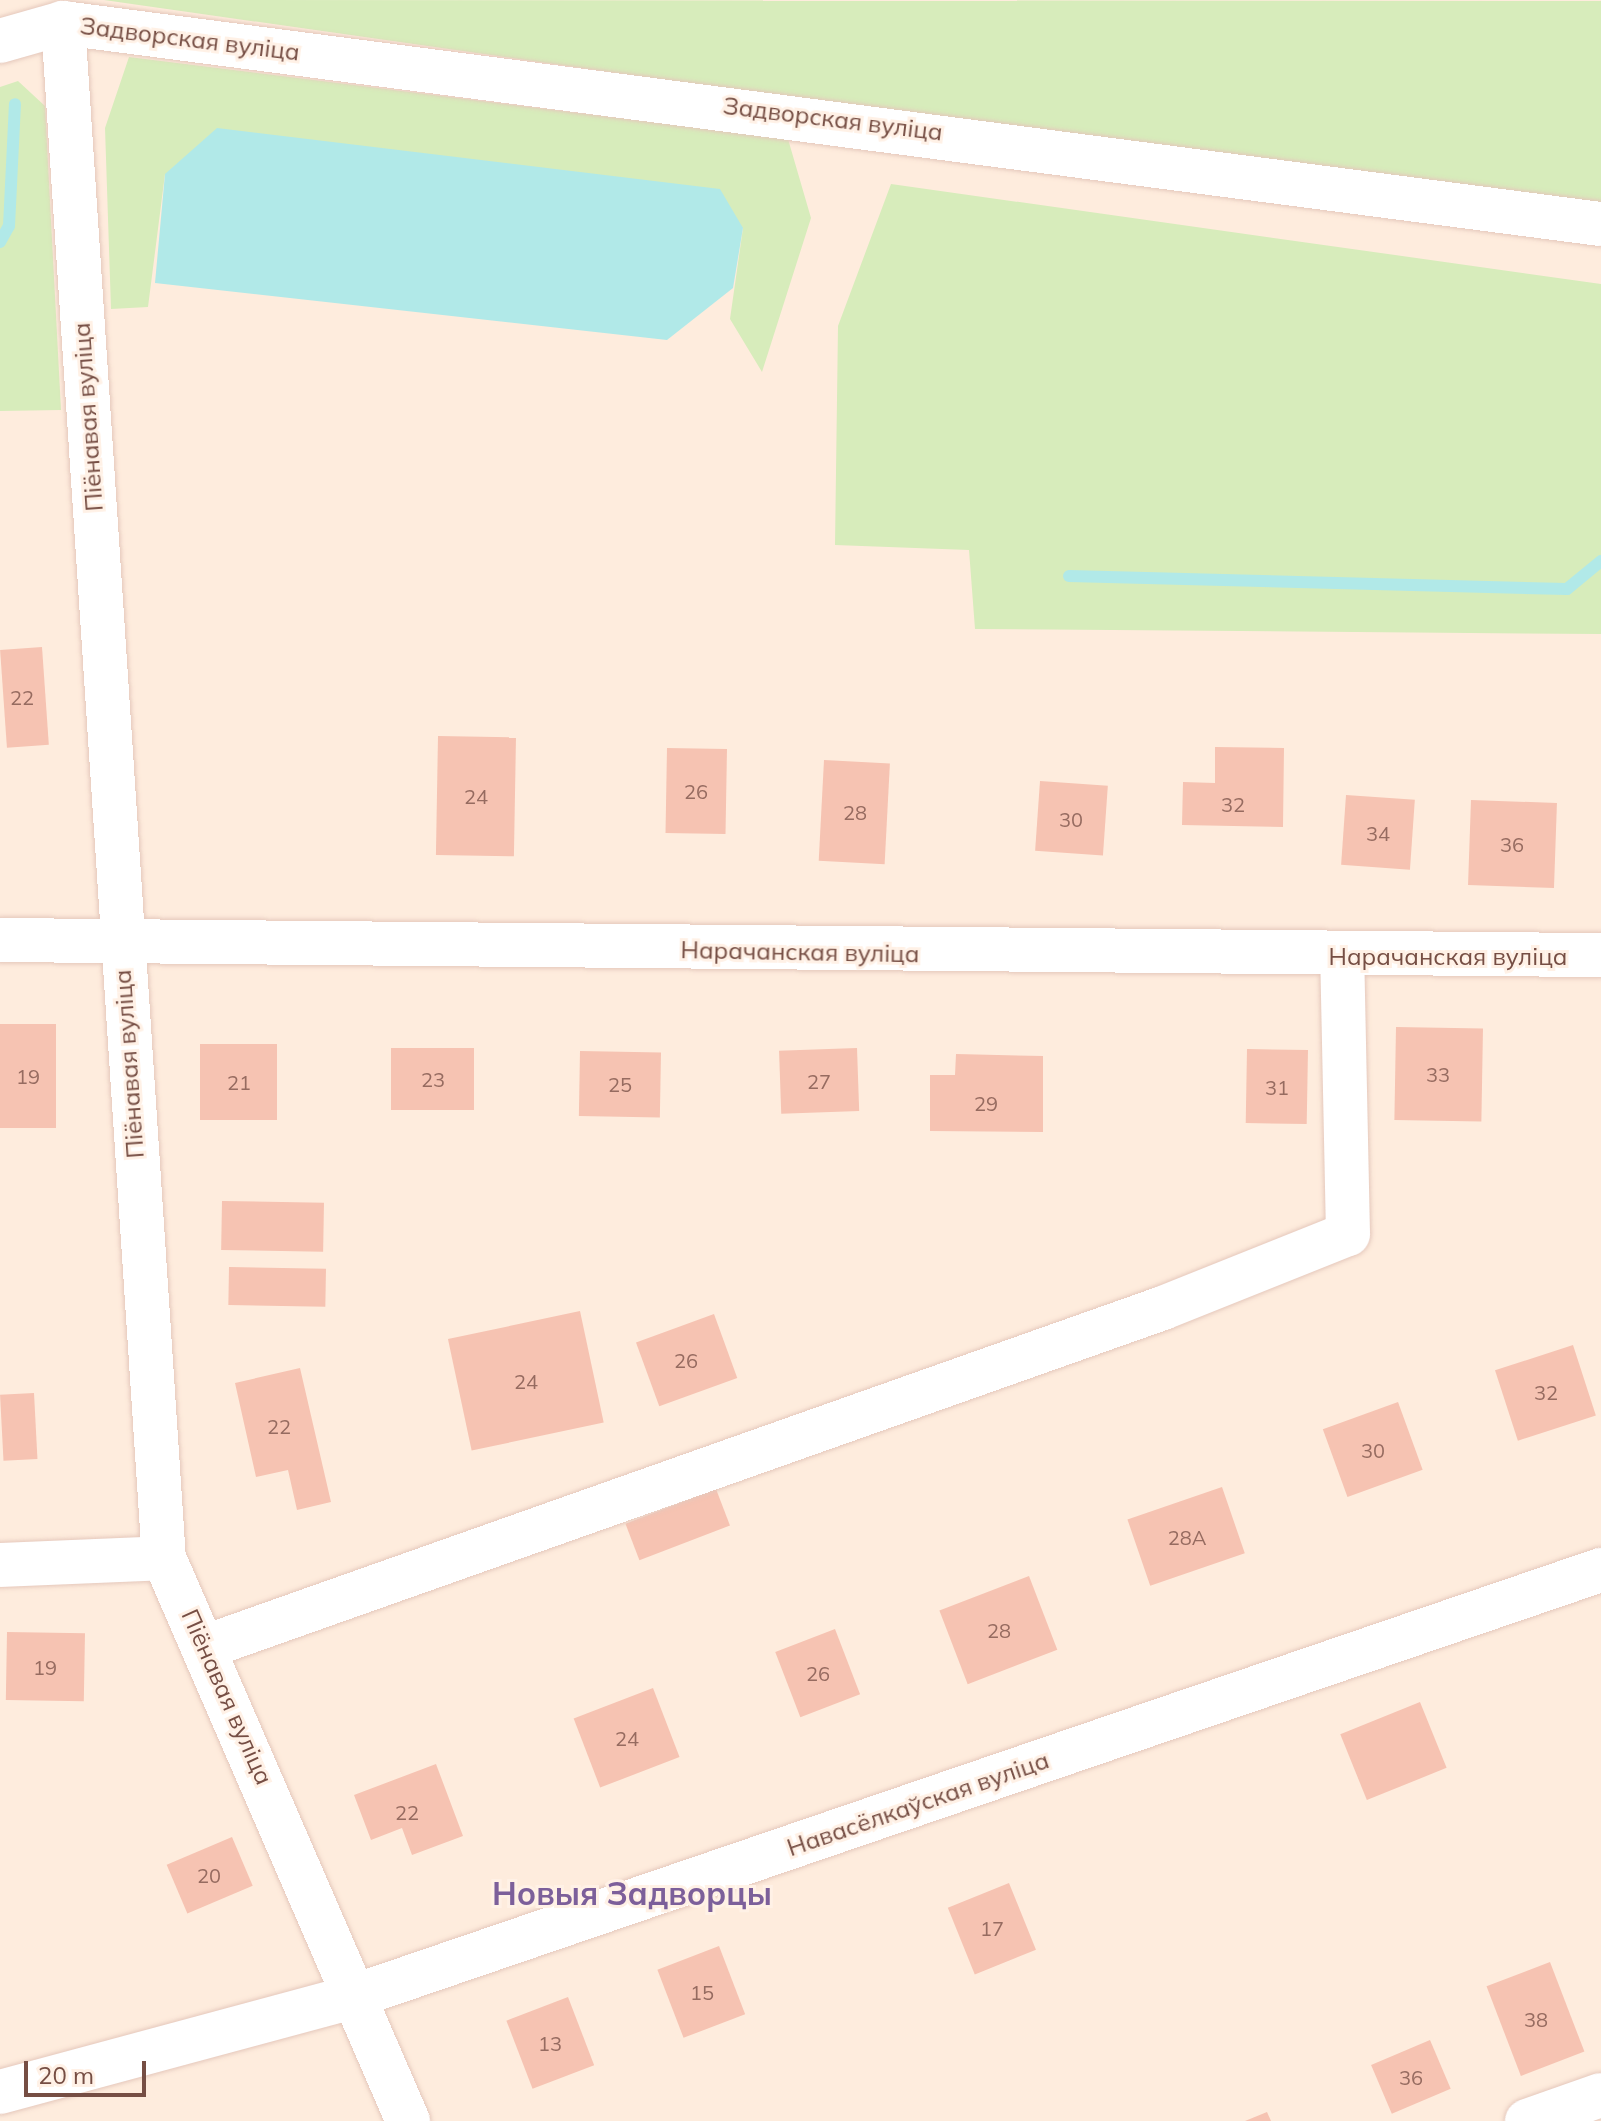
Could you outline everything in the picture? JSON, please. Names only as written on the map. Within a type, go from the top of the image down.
[{"type":"street","points":[[0,41],[63,23]]},
{"type":"street","name":"Задворская вуліца","points":[[63,23],[1601,224]]},
{"type":"street","name":"Піёнавая вуліца","points":[[63,23],[120,944],[164,1558],[208,1646],[408,2121]]},
{"type":"street","name":"Нарачанская вуліца","points":[[0,940],[1342,958],[1601,955]]},
{"type":"street","points":[[208,1646],[1163,1308],[1348,1234],[1342,958]]},
{"type":"street","points":[[0,1565],[164,1558]]},
{"type":"street","name":"Навасёлкаўская вуліца","points":[[0,2092],[355,1996],[1601,1570]]},
{"type":"street","points":[[1527,2121],[1601,2095]]},
{"type":"green space","points":[[104,0],[1601,1],[1601,213]]},
{"type":"green space","points":[[129,57],[788,139],[811,218],[762,372],[730,319],[743,228],[165,174],[148,307],[111,309],[105,128]]},
{"type":"green space","points":[[18,81],[45,106],[61,410],[0,411],[0,87]]},
{"type":"green space","points":[[891,184],[1601,284],[1601,634],[975,629],[969,550],[835,545],[838,326]]},
{"type":"water","points":[[217,128],[720,189],[743,228],[733,288],[667,340],[155,283],[165,174]]},
{"type":"building","points":[[42,647],[49,745],[7,748],[0,650]]},
{"type":"building","points":[[438,736],[516,737],[514,856],[436,855]]},
{"type":"building","points":[[1215,747],[1284,748],[1283,827],[1182,825],[1183,782],[1215,783]]},
{"type":"building","points":[[667,748],[727,749],[726,834],[666,833]]},
{"type":"building","points":[[824,760],[890,763],[885,864],[819,861]]},
{"type":"building","points":[[1040,781],[1108,786],[1103,856],[1035,851]]},
{"type":"building","points":[[1346,795],[1415,800],[1410,870],[1341,865]]},
{"type":"building","points":[[1471,800],[1557,803],[1554,888],[1468,885]]},
{"type":"building","points":[[0,1024],[56,1024],[56,1128],[0,1128]]},
{"type":"building","points":[[1396,1027],[1483,1029],[1481,1122],[1394,1120]]},
{"type":"building","points":[[200,1044],[277,1044],[277,1120],[200,1120]]},
{"type":"building","points":[[391,1048],[474,1048],[474,1110],[391,1110]]},
{"type":"building","points":[[857,1048],[859,1111],[781,1114],[779,1051]]},
{"type":"building","points":[[1247,1049],[1308,1050],[1307,1124],[1246,1123]]},
{"type":"building","points":[[580,1051],[661,1052],[660,1117],[579,1116]]},
{"type":"building","points":[[956,1054],[1043,1056],[1043,1132],[930,1131],[930,1075],[955,1075]]},
{"type":"building","points":[[222,1201],[324,1203],[323,1252],[221,1250]]},
{"type":"building","points":[[229,1267],[326,1269],[325,1307],[228,1305]]},
{"type":"building","points":[[580,1311],[604,1423],[472,1451],[448,1339]]},
{"type":"building","points":[[714,1314],[737,1378],[659,1406],[636,1342]]},
{"type":"building","points":[[1573,1345],[1596,1415],[1518,1441],[1495,1370]]},
{"type":"building","points":[[300,1368],[331,1502],[297,1510],[288,1470],[256,1477],[235,1383]]},
{"type":"building","points":[[34,1393],[37,1459],[4,1461],[0,1395]]},
{"type":"building","points":[[1398,1402],[1423,1470],[1347,1497],[1323,1429]]},
{"type":"building","points":[[1222,1487],[1245,1553],[1150,1586],[1127,1520]]},
{"type":"building","points":[[716,1489],[730,1525],[639,1560],[625,1524]]},
{"type":"building","points":[[1029,1576],[1057,1650],[968,1684],[939,1610]]},
{"type":"building","points":[[835,1629],[860,1694],[800,1717],[775,1652]]},
{"type":"building","points":[[7,1632],[85,1633],[84,1701],[6,1700]]},
{"type":"building","points":[[653,1688],[680,1757],[600,1788],[574,1718]]},
{"type":"building","points":[[1420,1702],[1447,1768],[1367,1800],[1340,1734]]},
{"type":"building","points":[[436,1764],[463,1836],[412,1855],[402,1828],[371,1840],[354,1795]]},
{"type":"building","points":[[232,1837],[253,1886],[187,1914],[167,1865]]},
{"type":"building","points":[[1009,1883],[1036,1950],[975,1974],[948,1908]]},
{"type":"building","points":[[719,1946],[745,2014],[684,2038],[657,1970]]},
{"type":"building","points":[[1550,1962],[1584,2052],[1521,2076],[1487,1986]]},
{"type":"building","points":[[568,1997],[594,2065],[533,2089],[506,2021]]},
{"type":"building","points":[[1430,2040],[1451,2089],[1392,2114],[1371,2065]]},
{"type":"building","points":[[1267,2112],[1271,2121],[1245,2121]]},
{"type":"waterway","points":[[0,242],[9,226],[15,104]]},
{"type":"waterway","points":[[1069,576],[1567,589],[1601,561]]},
{"type":"district","name":"Новыя Задворцы","points":[[632,1893]]}]
